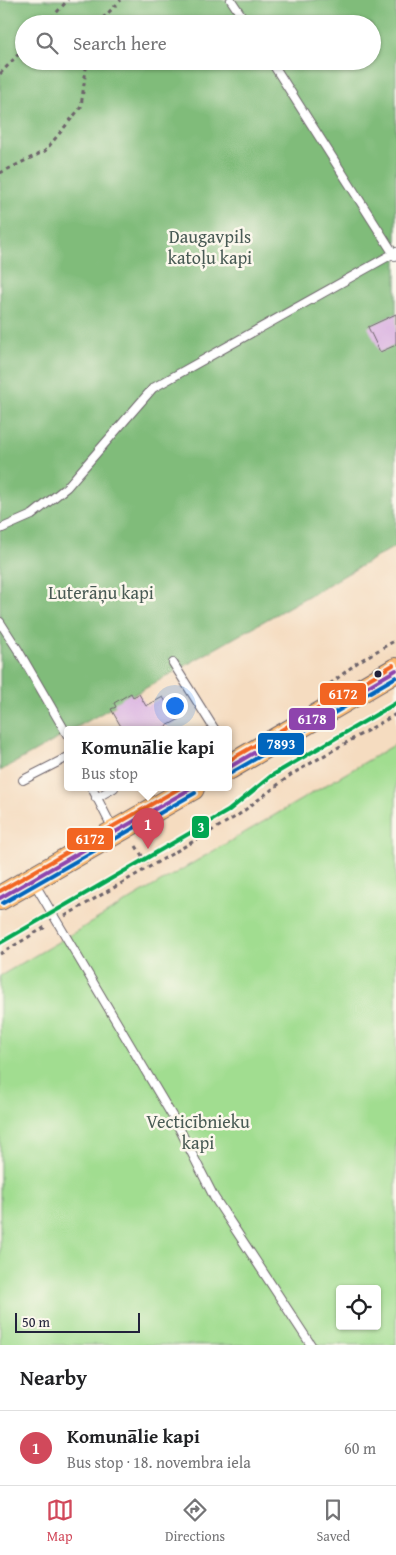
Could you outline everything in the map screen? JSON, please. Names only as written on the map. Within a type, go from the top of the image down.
[{"type":"main road","points":[[232,760],[396,670]]},
{"type":"main road","points":[[0,898],[187,791]]},
{"type":"lane","points":[[232,0],[241,15]]},
{"type":"lane","points":[[0,529],[32,515],[67,487],[153,388],[395,254],[277,70]]},
{"type":"lane","points":[[0,622],[64,729]]},
{"type":"lane","points":[[173,663],[211,726]]},
{"type":"lane","points":[[22,780],[64,759]]},
{"type":"lane","points":[[93,791],[114,832]]},
{"type":"lane","points":[[96,798],[109,791]]},
{"type":"lane","points":[[32,879],[177,1124],[214,1197],[311,1345]]},
{"type":"path","points":[[54,15],[68,0]]},
{"type":"path","points":[[106,15],[121,0]]},
{"type":"path","points":[[0,74],[15,58]]},
{"type":"path","points":[[0,173],[45,151],[82,107],[85,70]]},
{"type":"path","points":[[328,685],[358,662],[396,640]]},
{"type":"path","points":[[0,954],[237,816],[292,774],[396,714]]},
{"type":"path","points":[[136,846],[148,867]]},
{"type":"green space","name":"Daugavpils katoļu kapi","points":[[0,0],[396,0],[396,546],[79,726],[64,726],[64,735],[0,771]]},
{"type":"green space","name":"Vecticībnieku kapi","points":[[396,744],[396,1345],[0,1345],[0,976]]},
{"type":"building","points":[[396,314],[396,345],[380,352],[368,327]]},
{"type":"building","points":[[131,693],[133,697],[139,694],[146,706],[163,697],[166,702],[170,700],[180,719],[167,726],[121,726],[111,709],[116,707],[114,703]]},
{"type":"transit line","name":"6172","points":[[232,759],[393,665]]},
{"type":"transit line","name":"6178","points":[[232,766],[396,670]]},
{"type":"transit line","name":"7893","points":[[232,772],[396,677]]},
{"type":"transit line","name":"3","points":[[0,943],[228,811],[271,776],[396,703]]},
{"type":"transit line","name":"6172","points":[[0,891],[175,791]]},
{"type":"transit line","name":"6178","points":[[0,898],[187,791]]},
{"type":"transit line","name":"7893","points":[[3,903],[195,793]]},
{"type":"place","name":"Komunālie kapi","points":[[148,849]]},
{"type":"park label","name":"Luterāņu kapi","points":[[101,593]]}]
